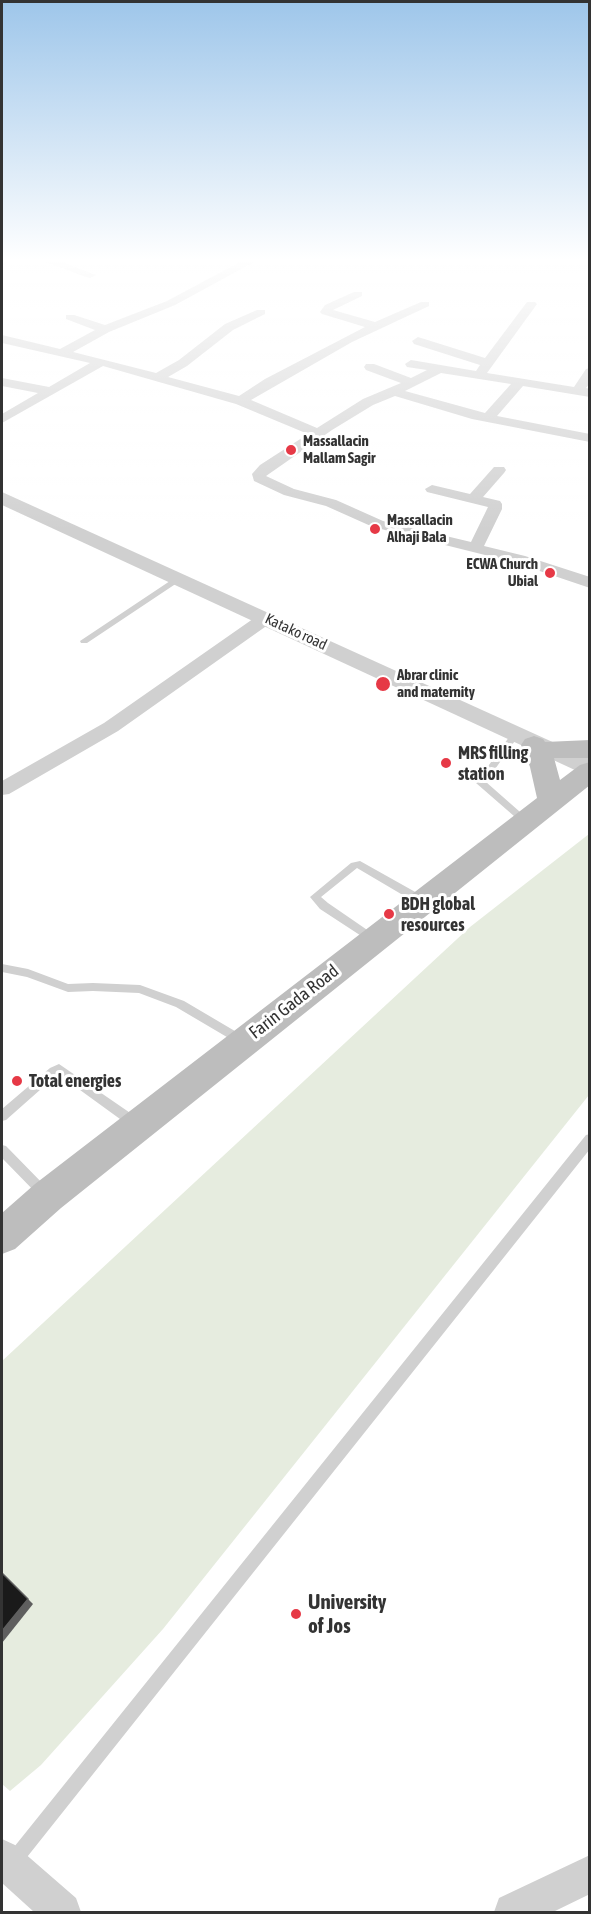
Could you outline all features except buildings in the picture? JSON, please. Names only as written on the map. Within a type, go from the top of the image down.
[{"type":"main road","points":[[532,743],[590,749]]},
{"type":"main road","points":[[532,743],[544,767],[551,801]]},
{"type":"main road","name":"Farin Gada Road","points":[[2,1237],[48,1196],[590,770]]},
{"type":"street","points":[[55,351],[241,401],[318,433]]},
{"type":"street","points":[[157,378],[198,351]]},
{"type":"street","points":[[241,401],[270,382],[328,351]]},
{"type":"street","points":[[440,351],[520,382],[584,392],[590,372]]},
{"type":"street","points":[[483,369],[496,351]]},
{"type":"street","points":[[2,419],[101,362]]},
{"type":"street","points":[[411,364],[439,369],[483,369]]},
{"type":"street","points":[[370,367],[412,383]]},
{"type":"street","points":[[439,369],[394,392],[368,402],[265,468],[259,474],[259,478],[289,492],[331,503],[378,524],[519,559],[590,583]]},
{"type":"street","points":[[2,382],[51,391]]},
{"type":"street","points":[[488,418],[520,382]]},
{"type":"street","points":[[394,392],[488,418],[590,438]]},
{"type":"street","points":[[474,498],[499,470]]},
{"type":"street","points":[[432,489],[495,504],[476,548]]},
{"type":"street","name":"Katako road","points":[[2,498],[266,618],[590,770]]},
{"type":"street","points":[[2,789],[111,727],[266,618]]},
{"type":"street","points":[[4,1866],[62,1912]]},
{"type":"street","points":[[513,1912],[590,1874]]},
{"type":"lane","points":[[84,641],[179,579]]},
{"type":"lane","points":[[525,821],[481,783],[532,743]]},
{"type":"lane","points":[[374,940],[324,906],[315,897],[354,865],[360,864],[423,902]]},
{"type":"lane","points":[[2,968],[28,973],[68,988],[140,989],[180,1004],[244,1042]]},
{"type":"lane","points":[[2,1116],[59,1069],[138,1125]]},
{"type":"lane","points":[[4,1866],[590,1139]]},
{"type":"lane","points":[[2,1150],[48,1196]]},
{"type":"shaded area","points":[[589,834],[589,1095],[163,1629],[41,1765],[10,1791],[2,1784],[2,1361],[470,927]]},
{"type":"place","name":"Massallacin Mallam Sagir","points":[[291,450]]},
{"type":"place","name":"Massallacin Alhaji Bala","points":[[375,529]]},
{"type":"place","name":"ECWA Church Ubial","points":[[550,573]]},
{"type":"place","name":"Abrar clinic and maternity","points":[[383,684]]},
{"type":"place","name":"MRS filling station","points":[[446,763]]},
{"type":"place","name":"BDH global resources","points":[[389,914]]},
{"type":"place","name":"Total energies","points":[[17,1081]]},
{"type":"place","name":"University of Jos","points":[[296,1614]]}]
